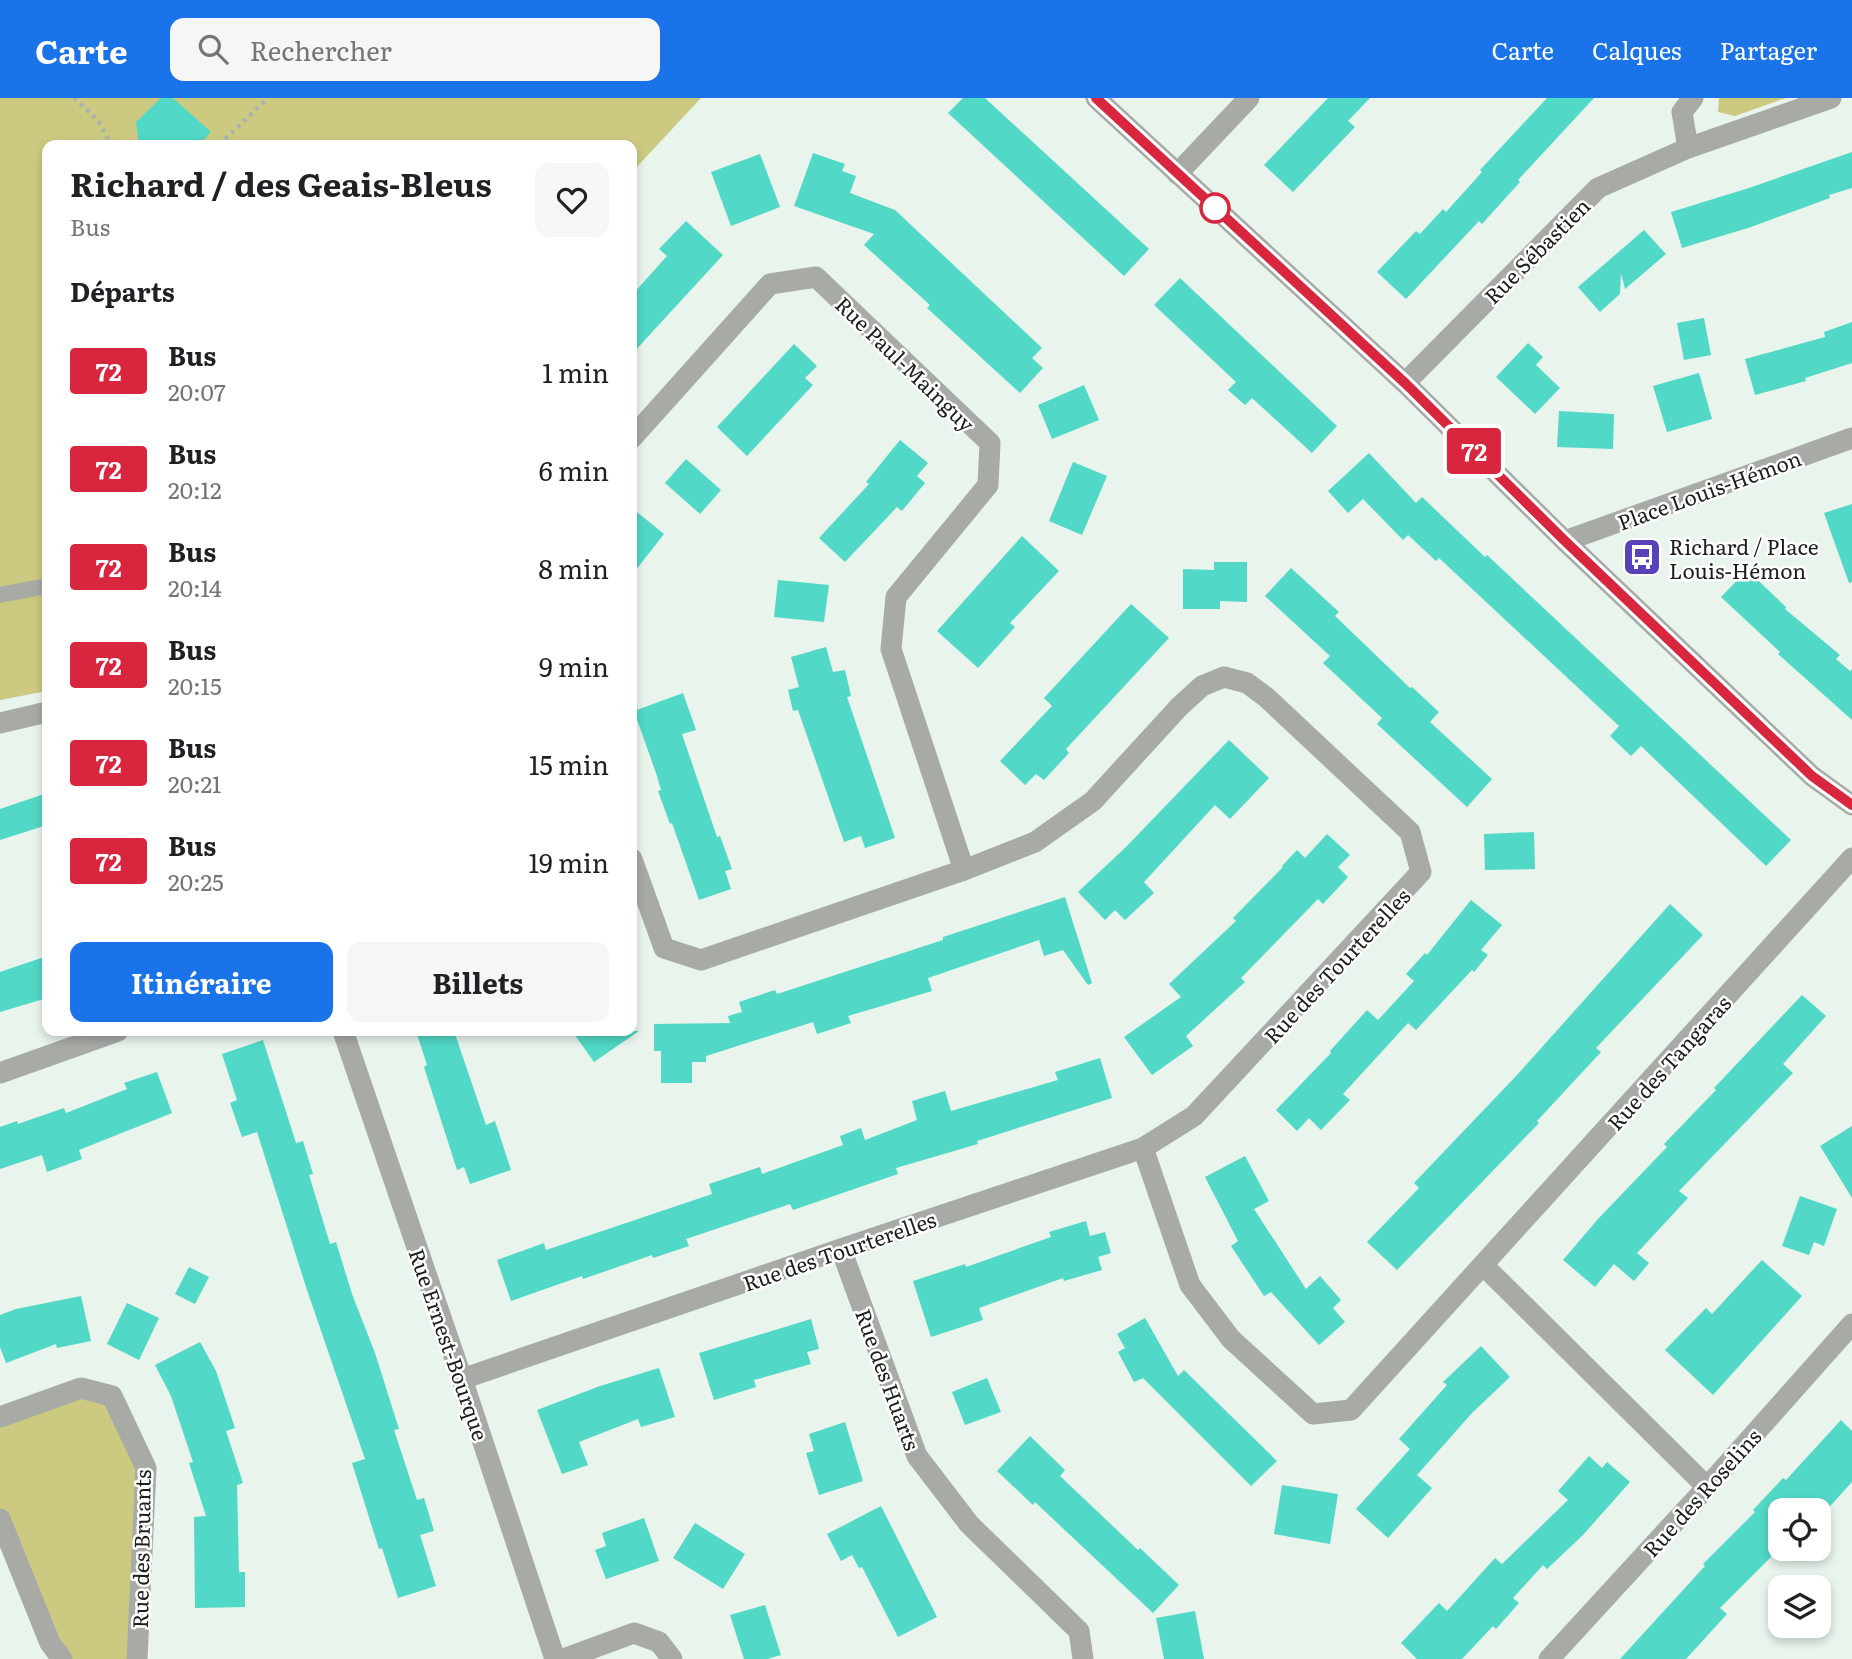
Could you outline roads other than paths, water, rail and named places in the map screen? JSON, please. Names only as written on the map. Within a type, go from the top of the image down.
[{"type":"street","points":[[1096,98],[1405,383],[1565,541],[1812,776],[1852,804]]},
{"type":"street","points":[[1177,174],[1250,98]]},
{"type":"street","points":[[1688,148],[1682,111],[1693,98]]},
{"type":"street","name":"Rue Sébastien","points":[[1405,383],[1598,188],[1688,148],[1831,98]]},
{"type":"street","name":"Rue Paul-Mainguy","points":[[637,432],[769,284],[816,277],[990,443],[988,485],[896,597],[891,649],[964,870]]},
{"type":"street","name":"Place Louis-Hémon","points":[[1565,541],[1852,438]]},
{"type":"street","name":"Rue des Tourterelles","points":[[462,1379],[1143,1149],[1194,1115],[1421,872],[1410,832],[1266,697],[1247,683],[1224,677],[1202,686],[1179,707],[1093,802],[1035,842],[964,870],[702,960],[664,948],[637,873]]},
{"type":"street","points":[[0,723],[42,713]]},
{"type":"street","name":"Rue des Tangaras","points":[[1143,1149],[1190,1285],[1231,1339],[1313,1415],[1351,1410],[1852,858]]},
{"type":"street","points":[[0,1073],[104,1036]]},
{"type":"street","name":"Rue Ernest-Bourque","points":[[345,1036],[555,1659]]},
{"type":"street","name":"Rue des Huarts","points":[[841,1249],[917,1456],[969,1524],[1079,1631],[1083,1659]]},
{"type":"street","points":[[1484,1266],[1707,1487]]},
{"type":"street","name":"Rue des Roselins","points":[[1549,1659],[1852,1324]]},
{"type":"street","name":"Rue des Bruants","points":[[0,1417],[81,1388],[112,1396],[146,1468],[137,1659]]},
{"type":"street","points":[[0,1519],[50,1643],[62,1659]]},
{"type":"street","points":[[563,1659],[634,1633],[659,1642],[671,1659]]},
{"type":"lane","points":[[0,595],[42,587]]},
{"type":"place","name":"Richard / Place Louis-Hémon","points":[[1642,557]]}]
